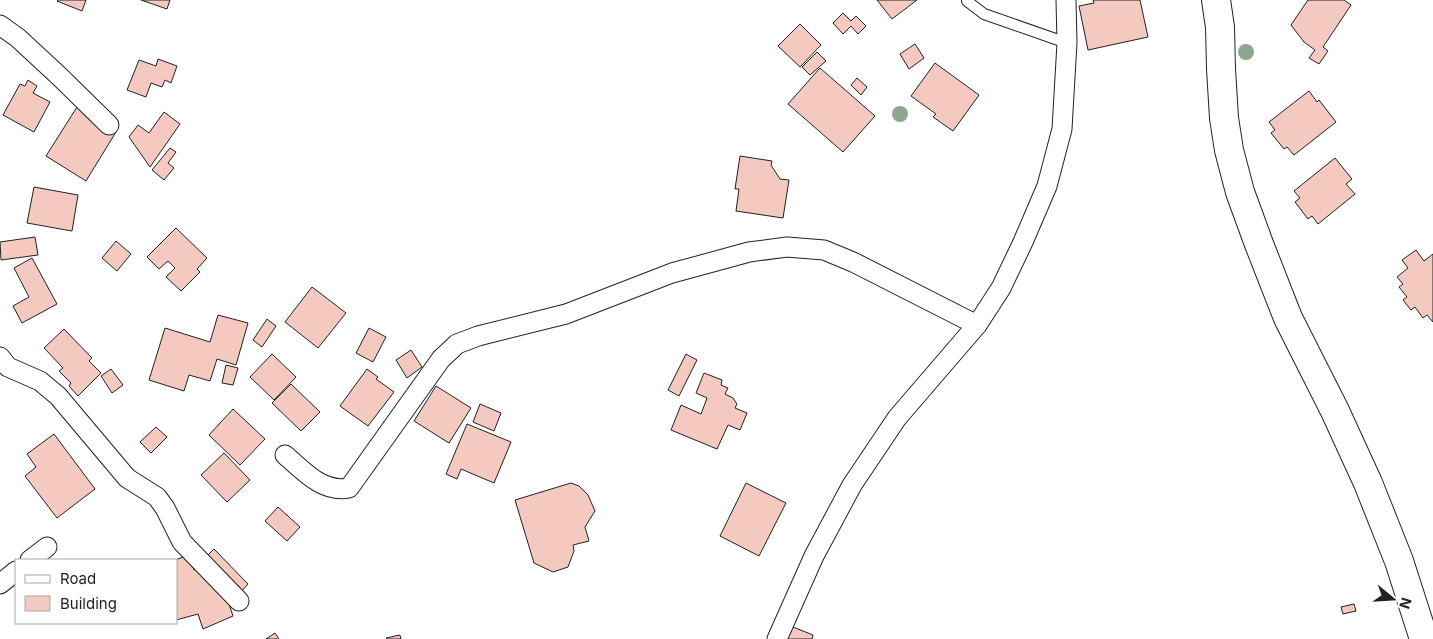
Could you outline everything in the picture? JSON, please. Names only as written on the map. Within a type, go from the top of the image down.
[{"type":"main road","points":[[1216,0],[1220,27],[1220,69],[1224,118],[1229,150],[1240,192],[1288,318],[1335,411],[1371,492],[1399,561],[1424,639]]},
{"type":"street","points":[[777,639],[814,556],[852,486],[897,418],[977,325],[1001,288],[1047,186],[1062,128],[1067,43],[1066,0]]},
{"type":"street","points":[[0,25],[59,76],[109,125]]},
{"type":"street","points":[[285,455],[318,483],[332,489],[349,488],[441,359],[457,344],[478,336],[566,314],[672,273],[750,252],[787,247],[824,250],[862,266],[977,325]]},
{"type":"street","points":[[0,357],[8,366],[40,381],[58,396],[126,478],[157,497],[165,508],[182,542],[240,601]]},
{"type":"street","points":[[31,559],[47,547]]},
{"type":"street","points":[[0,584],[15,572]]},
{"type":"lane","points":[[967,1],[984,14],[1067,43]]},
{"type":"building","points":[[58,0],[86,0],[82,11]]},
{"type":"building","points":[[141,0],[170,0],[167,9]]},
{"type":"building","points":[[877,0],[917,0],[892,19]]},
{"type":"building","points":[[1093,0],[1140,0],[1148,37],[1088,50],[1079,6],[1094,3]]},
{"type":"building","points":[[1308,0],[1344,0],[1351,5],[1323,47],[1328,51],[1319,64],[1309,58],[1315,50],[1304,42],[1291,25]]},
{"type":"building","points":[[843,13],[851,21],[856,16],[866,26],[858,34],[851,26],[843,34],[833,23]]},
{"type":"building","points":[[800,24],[821,45],[800,67],[778,46]]},
{"type":"building","points":[[915,44],[924,58],[909,69],[900,54]]},
{"type":"building","points":[[817,52],[826,61],[810,75],[802,67]]},
{"type":"building","points":[[158,59],[177,66],[171,83],[165,80],[162,87],[151,83],[146,97],[127,90],[139,60],[156,66]]},
{"type":"building","points":[[935,63],[979,95],[953,131],[933,117],[936,114],[911,96]]},
{"type":"building","points":[[820,68],[875,116],[843,152],[788,104]]},
{"type":"building","points":[[857,78],[867,87],[861,95],[851,85]]},
{"type":"building","points":[[28,80],[37,86],[33,93],[50,102],[34,132],[3,115],[20,84],[25,86]]},
{"type":"building","points":[[1309,91],[1317,102],[1319,100],[1336,122],[1294,155],[1287,147],[1284,149],[1271,133],[1275,130],[1269,122]]},
{"type":"building","points":[[77,107],[116,132],[86,181],[46,156]]},
{"type":"building","points":[[164,112],[180,124],[150,167],[129,137],[138,125],[149,133]]},
{"type":"building","points":[[170,148],[176,152],[168,163],[174,168],[164,180],[152,170]]},
{"type":"building","points":[[740,156],[772,161],[771,165],[780,179],[789,180],[783,218],[736,211],[739,189],[735,189]]},
{"type":"building","points":[[1335,158],[1352,179],[1346,184],[1355,194],[1318,224],[1312,216],[1308,219],[1295,202],[1300,198],[1294,191]]},
{"type":"building","points":[[34,187],[78,195],[72,231],[27,223]]},
{"type":"building","points":[[176,228],[207,258],[197,269],[200,272],[181,291],[166,277],[175,268],[168,261],[159,269],[147,257]]},
{"type":"building","points":[[35,237],[38,255],[1,260],[0,242]]},
{"type":"building","points":[[116,241],[131,254],[117,271],[102,258]]},
{"type":"building","points":[[1416,250],[1424,261],[1433,254],[1433,322],[1427,315],[1423,318],[1415,307],[1411,310],[1403,300],[1407,297],[1399,287],[1403,284],[1397,277],[1408,268],[1402,260]]},
{"type":"building","points":[[32,258],[57,304],[22,323],[13,306],[29,297],[14,268]]},
{"type":"building","points":[[312,287],[346,313],[318,348],[285,322]]},
{"type":"building","points":[[218,315],[248,323],[236,365],[217,359],[210,381],[189,375],[184,391],[149,380],[165,328],[210,342]]},
{"type":"building","points":[[267,319],[276,326],[262,347],[253,340]]},
{"type":"building","points":[[369,328],[386,337],[373,362],[356,353]]},
{"type":"building","points":[[64,329],[92,358],[89,361],[101,373],[78,396],[69,386],[71,383],[59,371],[63,368],[44,348]]},
{"type":"building","points":[[411,350],[422,367],[407,378],[396,360]]},
{"type":"building","points":[[272,354],[296,377],[274,400],[250,377]]},
{"type":"building","points":[[686,354],[697,360],[679,396],[668,390]]},
{"type":"building","points":[[226,365],[238,368],[233,385],[222,383]]},
{"type":"building","points":[[111,369],[123,385],[112,393],[101,376]]},
{"type":"building","points":[[367,369],[378,377],[376,379],[394,392],[368,426],[340,406]]},
{"type":"building","points":[[704,373],[722,380],[721,385],[728,388],[725,394],[733,398],[737,404],[735,408],[747,413],[740,430],[728,425],[717,449],[671,430],[681,405],[701,414],[707,398],[696,393]]},
{"type":"building","points":[[291,384],[320,412],[301,431],[272,403]]},
{"type":"building","points":[[436,386],[471,408],[449,443],[414,421]]},
{"type":"building","points":[[480,404],[501,413],[494,431],[473,422]]},
{"type":"building","points":[[233,409],[265,439],[240,465],[209,435]]},
{"type":"building","points":[[467,424],[511,442],[494,483],[461,469],[457,479],[446,474]]},
{"type":"building","points":[[156,427],[167,437],[151,453],[140,442]]},
{"type":"building","points":[[54,434],[95,489],[57,518],[25,476],[36,467],[27,454]]},
{"type":"building","points":[[224,453],[250,480],[227,502],[201,475]]},
{"type":"building","points":[[571,483],[579,486],[588,495],[595,511],[585,527],[589,541],[573,545],[574,551],[568,567],[553,572],[534,563],[515,500]]},
{"type":"building","points":[[746,483],[786,503],[759,556],[720,536]]},
{"type":"building","points":[[278,507],[300,527],[287,541],[265,521]]},
{"type":"building","points":[[214,549],[248,584],[239,594],[204,559]]},
{"type":"building","points":[[189,555],[194,570],[202,567],[224,589],[233,616],[203,629],[198,614],[178,619],[178,559]]},
{"type":"building","points":[[1354,604],[1356,611],[1343,614],[1341,607]]},
{"type":"building","points":[[788,625],[813,635],[812,639],[783,639]]},
{"type":"building","points":[[275,633],[279,639],[266,639]]},
{"type":"building","points":[[400,635],[401,639],[386,638]]}]
